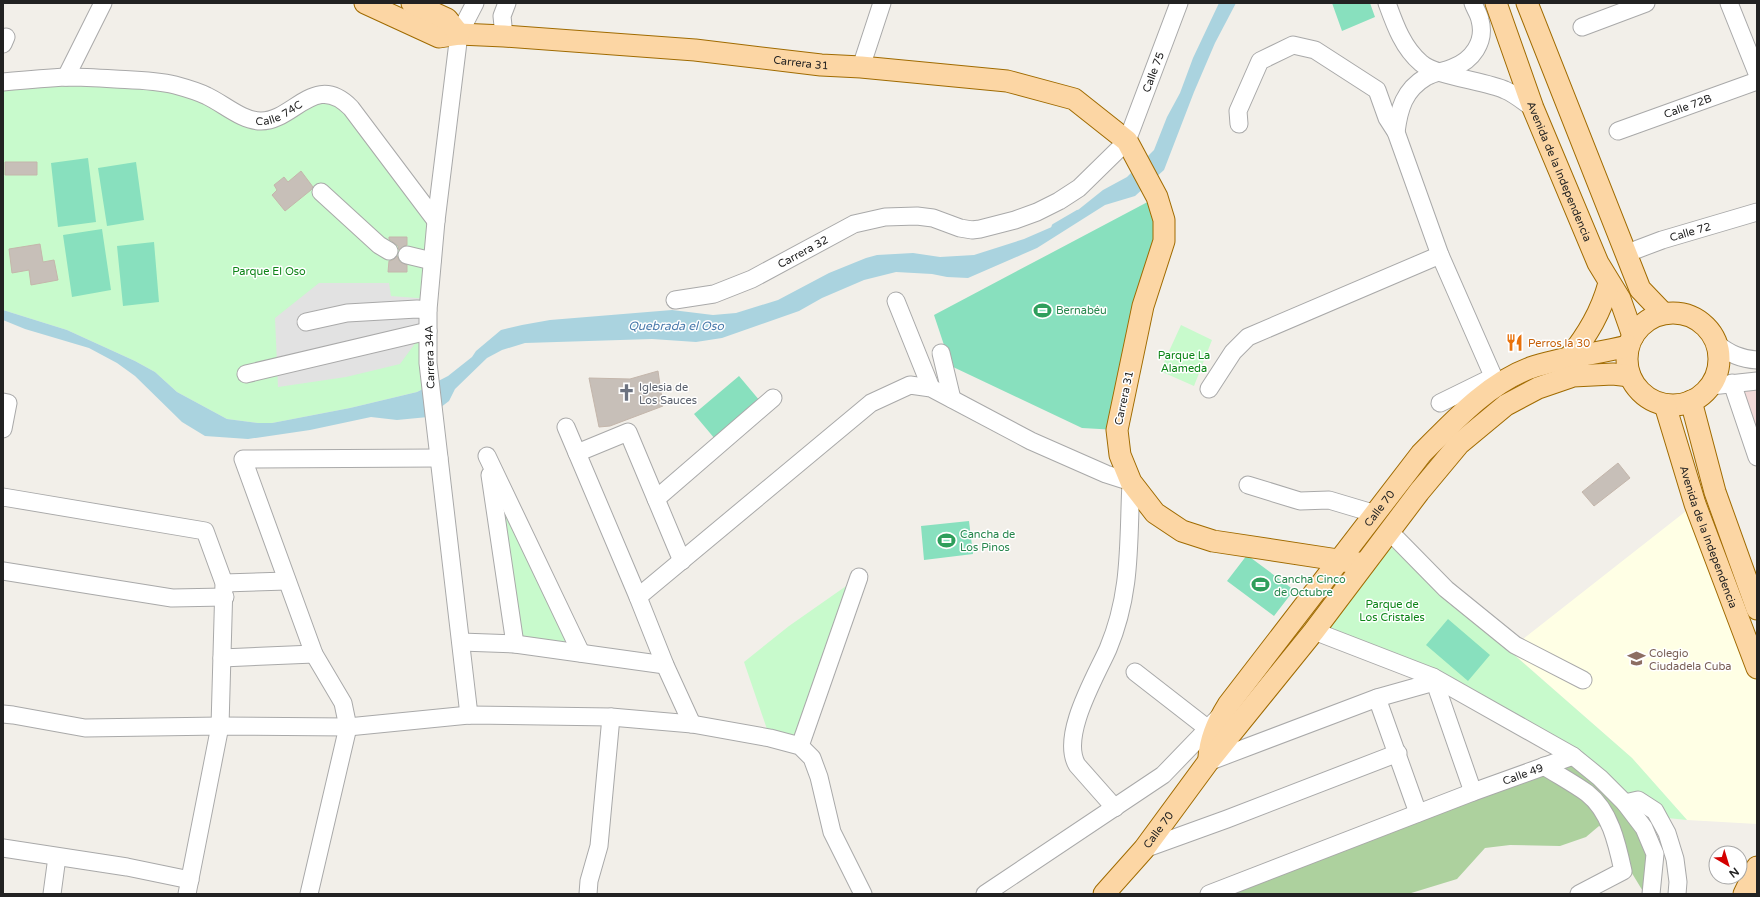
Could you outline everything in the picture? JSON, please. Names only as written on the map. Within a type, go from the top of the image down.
[{"type":"main road","name":"Carrera 31","points":[[365,3],[439,37],[459,34],[504,36],[695,50],[821,65],[861,67],[1015,83],[1074,99],[1129,144],[1157,197],[1164,220],[1164,241],[1143,306],[1117,430],[1120,455],[1131,482],[1155,513],[1172,526],[1192,536],[1213,541],[1364,564]]},
{"type":"main road","points":[[412,3],[447,19],[459,34]]},
{"type":"main road","name":"Avenida de la Independencia","points":[[1496,3],[1533,108],[1598,263],[1620,299],[1631,341]]},
{"type":"main road","points":[[1527,3],[1640,289],[1663,313]]},
{"type":"main road","points":[[1569,358],[1596,320],[1604,302],[1609,283]]},
{"type":"main road","points":[[1675,312],[1686,314],[1706,325],[1717,344],[1720,358],[1717,373],[1711,386],[1702,395],[1691,401],[1678,405],[1665,405],[1644,395],[1630,376],[1627,361],[1631,341],[1642,324],[1663,313],[1675,312]]},
{"type":"main road","name":"Calle 70","points":[[1208,762],[1210,745],[1223,713],[1421,454],[1458,417],[1495,381],[1530,368],[1631,341]]},
{"type":"main road","name":"Calle 70","points":[[1104,894],[1144,849],[1208,762],[1314,631],[1395,523],[1459,444],[1506,405],[1538,388],[1573,376],[1613,374],[1630,376]]},
{"type":"main road","name":"Avenida de la Independencia","points":[[1691,401],[1715,492],[1757,609]]},
{"type":"main road","name":"Avenida de la Independencia","points":[[1665,405],[1695,504],[1757,668]]},
{"type":"main road","points":[[1380,508],[1395,523]]},
{"type":"main road","points":[[1744,894],[1757,867]]},
{"type":"street","points":[[66,77],[103,3]]},
{"type":"street","name":"Carrera 34A","points":[[469,716],[428,363],[428,310],[436,221],[459,34],[475,3]]},
{"type":"street","points":[[504,36],[502,16],[508,3]]},
{"type":"street","points":[[861,67],[882,3]]},
{"type":"street","name":"Calle 75","points":[[1129,144],[1176,3]]},
{"type":"street","points":[[1387,3],[1394,23],[1407,48],[1422,64],[1438,71],[1506,90],[1533,108]]},
{"type":"street","points":[[1396,132],[1399,111],[1406,96],[1421,81],[1438,71],[1464,64],[1478,47],[1482,36],[1480,20],[1473,3]]},
{"type":"street","points":[[1582,27],[1646,3]]},
{"type":"street","points":[[1729,3],[1757,73]]},
{"type":"street","points":[[1239,124],[1238,111],[1260,61],[1293,44],[1315,50],[1377,90],[1387,118],[1396,132],[1440,254],[1495,381],[1440,404]]},
{"type":"street","name":"Calle 74C","points":[[3,82],[66,77],[144,80],[176,85],[206,96],[243,116],[262,121],[280,116],[298,104],[313,97],[324,94],[336,97],[351,108],[436,221]]},
{"type":"street","name":"Calle 72B","points":[[1618,130],[1757,81]]},
{"type":"street","name":"Carrera 32","points":[[675,300],[714,294],[752,278],[854,224],[893,216],[917,216],[933,218],[960,228],[972,230],[989,228],[1037,212],[1080,188],[1129,144]]},
{"type":"street","points":[[414,192],[425,195],[440,190]]},
{"type":"street","points":[[321,192],[379,245],[389,251]]},
{"type":"street","name":"Calle 72","points":[[1625,254],[1662,240],[1757,212]]},
{"type":"street","points":[[1209,388],[1233,352],[1253,334],[1440,254]]},
{"type":"street","points":[[407,255],[432,261]]},
{"type":"street","points":[[896,301],[931,388]]},
{"type":"street","points":[[306,322],[347,313],[417,309],[428,310]]},
{"type":"street","points":[[246,374],[428,331]]},
{"type":"street","points":[[1717,344],[1729,353],[1746,359],[1757,360]]},
{"type":"street","points":[[941,353],[952,399]]},
{"type":"street","points":[[1711,386],[1757,381]]},
{"type":"street","points":[[1732,383],[1757,457]]},
{"type":"street","points":[[638,597],[871,403],[910,385],[931,388],[1031,441],[1106,474],[1131,482],[1129,565],[1123,602],[1112,638],[1082,706],[1072,747],[1073,756],[1077,765],[1115,808]]},
{"type":"street","points":[[656,499],[773,398]]},
{"type":"street","points":[[3,402],[8,403],[3,429]]},
{"type":"street","points":[[566,427],[665,665],[692,724]]},
{"type":"street","points":[[577,453],[628,432],[682,561]]},
{"type":"street","points":[[515,644],[487,456],[581,653]]},
{"type":"street","points":[[309,894],[348,727],[343,703],[314,654],[243,459],[439,458]]},
{"type":"street","points":[[1248,485],[1300,501],[1329,500],[1380,508]]},
{"type":"street","points":[[3,497],[205,531],[225,590],[220,726],[188,887],[127,867],[3,848]]},
{"type":"street","points":[[1395,523],[1446,589],[1516,645],[1583,680]]},
{"type":"street","points":[[3,571],[172,598],[225,590],[288,584]]},
{"type":"street","points":[[800,746],[859,577]]},
{"type":"street","points":[[1314,631],[1433,679],[1573,756],[1600,778],[1625,803],[1644,828],[1655,854],[1651,894]]},
{"type":"street","points":[[461,642],[515,644],[665,665]]},
{"type":"street","points":[[222,658],[314,654]]},
{"type":"street","points":[[1134,672],[1207,728]]},
{"type":"street","points":[[1208,762],[1377,698],[1433,679]]},
{"type":"street","points":[[1433,679],[1473,792]]},
{"type":"street","points":[[1377,698],[1398,753],[1418,813]]},
{"type":"street","points":[[985,894],[1163,775],[1223,713]]},
{"type":"street","points":[[3,714],[85,728],[220,726],[348,727],[469,716],[611,717],[692,724],[770,738],[800,746],[812,758],[819,778],[832,832],[863,894]]},
{"type":"street","points":[[588,894],[589,881],[599,846],[611,717]]},
{"type":"street","points":[[1144,849],[1227,819],[1398,753]]},
{"type":"street","name":"Calle 49","points":[[1209,894],[1473,792],[1573,756]]},
{"type":"street","points":[[1544,766],[1588,794],[1604,813],[1616,839],[1622,871],[1579,894]]},
{"type":"street","points":[[1625,803],[1638,800],[1654,811],[1667,833],[1676,859],[1678,882],[1677,894]]},
{"type":"street","points":[[52,894],[57,857]]},
{"type":"shaded area","points":[[319,283],[389,283],[391,296],[429,299],[419,338],[400,364],[346,377],[278,387],[275,318]]},
{"type":"shaded area","points":[[1757,381],[1757,457],[1732,383]]},
{"type":"shaded area","name":"Colegio Ciudadela Cuba","points":[[1695,504],[1757,668],[1757,824],[1687,820],[1632,758],[1509,650]]},
{"type":"green space","points":[[1332,3],[1370,3],[1375,17],[1342,31]]},
{"type":"green space","name":"Parque El Oso","points":[[144,80],[249,119],[330,95],[436,221],[430,385],[417,392],[350,408],[272,423],[258,423],[227,419],[177,392],[155,372],[135,361],[67,330],[3,310],[3,82]]},
{"type":"green space","points":[[88,158],[96,222],[58,227],[51,163]]},
{"type":"green space","points":[[136,162],[144,220],[107,226],[98,168]]},
{"type":"green space","name":"Bernabéu","points":[[1157,197],[1164,220],[1117,430],[1082,428],[951,366],[934,315]]},
{"type":"green space","points":[[102,229],[111,290],[72,297],[63,235]]},
{"type":"green space","points":[[154,242],[159,302],[123,306],[117,246]]},
{"type":"green space","name":"Parque La Alameda","points":[[1181,325],[1212,340],[1194,386],[1160,371]]},
{"type":"green space","points":[[739,376],[760,401],[715,439],[694,414]]},
{"type":"green space","points":[[487,456],[581,653],[515,644]]},
{"type":"green space","name":"Cancha de Los Pinos","points":[[969,521],[973,554],[924,560],[921,526]]},
{"type":"green space","name":"Parque de Los Cristales","points":[[1383,540],[1632,758],[1687,820],[1658,817],[1600,778],[1433,677],[1314,631]]},
{"type":"green space","name":"Cancha Cinco de Octubre","points":[[1247,555],[1294,590],[1274,616],[1227,581]]},
{"type":"green space","points":[[859,577],[800,746],[770,738],[744,662],[789,626]]},
{"type":"green space","points":[[1448,619],[1490,655],[1468,681],[1426,645]]},
{"type":"green space","points":[[1571,764],[1609,787],[1649,854],[1644,893],[1630,870],[1624,840],[1599,826],[1586,837],[1560,846],[1510,845],[1485,848],[1457,879],[1408,894],[1230,894],[1523,781]]},
{"type":"water","name":"Quebrada el Oso","points":[[1219,3],[1236,3],[1215,43],[1194,92],[1164,170],[1135,196],[1105,205],[1037,248],[968,278],[896,272],[864,280],[822,298],[799,311],[722,338],[696,342],[652,339],[525,343],[502,350],[487,358],[455,389],[449,401],[428,417],[397,420],[371,417],[310,430],[248,439],[205,436],[182,422],[135,376],[117,363],[89,348],[25,329],[3,320],[3,310],[67,330],[135,361],[155,372],[177,392],[227,419],[258,423],[272,423],[350,408],[417,392],[448,376],[472,357],[476,351],[501,330],[550,320],[672,310],[713,315],[736,313],[778,300],[829,273],[877,255],[913,253],[940,257],[974,255],[1024,239],[1054,226],[1073,214],[1103,190],[1127,177],[1154,150],[1167,117],[1180,93],[1193,58]]},
{"type":"building","points":[[5,162],[37,162],[37,175],[5,175]]},
{"type":"building","points":[[301,171],[313,187],[285,211],[272,195],[277,190],[274,185],[284,177],[288,182]]},
{"type":"building","points":[[389,237],[407,237],[407,245],[399,250],[398,246],[389,239]]},
{"type":"building","points":[[40,244],[43,262],[54,260],[58,280],[31,285],[29,270],[12,273],[9,249]]},
{"type":"building","points":[[397,256],[400,262],[407,265],[407,272],[388,272],[389,261],[393,260]]},
{"type":"building","name":"Iglesia de Los Sauces","points":[[658,371],[663,406],[610,426],[599,427],[589,378],[630,379]]},
{"type":"building","points":[[1618,463],[1630,478],[1594,506],[1582,492]]},
{"type":"waterway","points":[[1052,232],[1054,226],[1078,212]]},
{"type":"place","name":"Bernabéu","points":[[1043,310]]},
{"type":"place","name":"Perros la 30","points":[[1515,343]]},
{"type":"place","name":"Iglesia de Los Sauces","points":[[626,393]]},
{"type":"place","name":"Cancha de Los Pinos","points":[[947,540]]},
{"type":"place","name":"Cancha Cinco de Octubre","points":[[1261,585]]},
{"type":"place","name":"Colegio Ciudadela Cuba","points":[[1636,659]]}]
